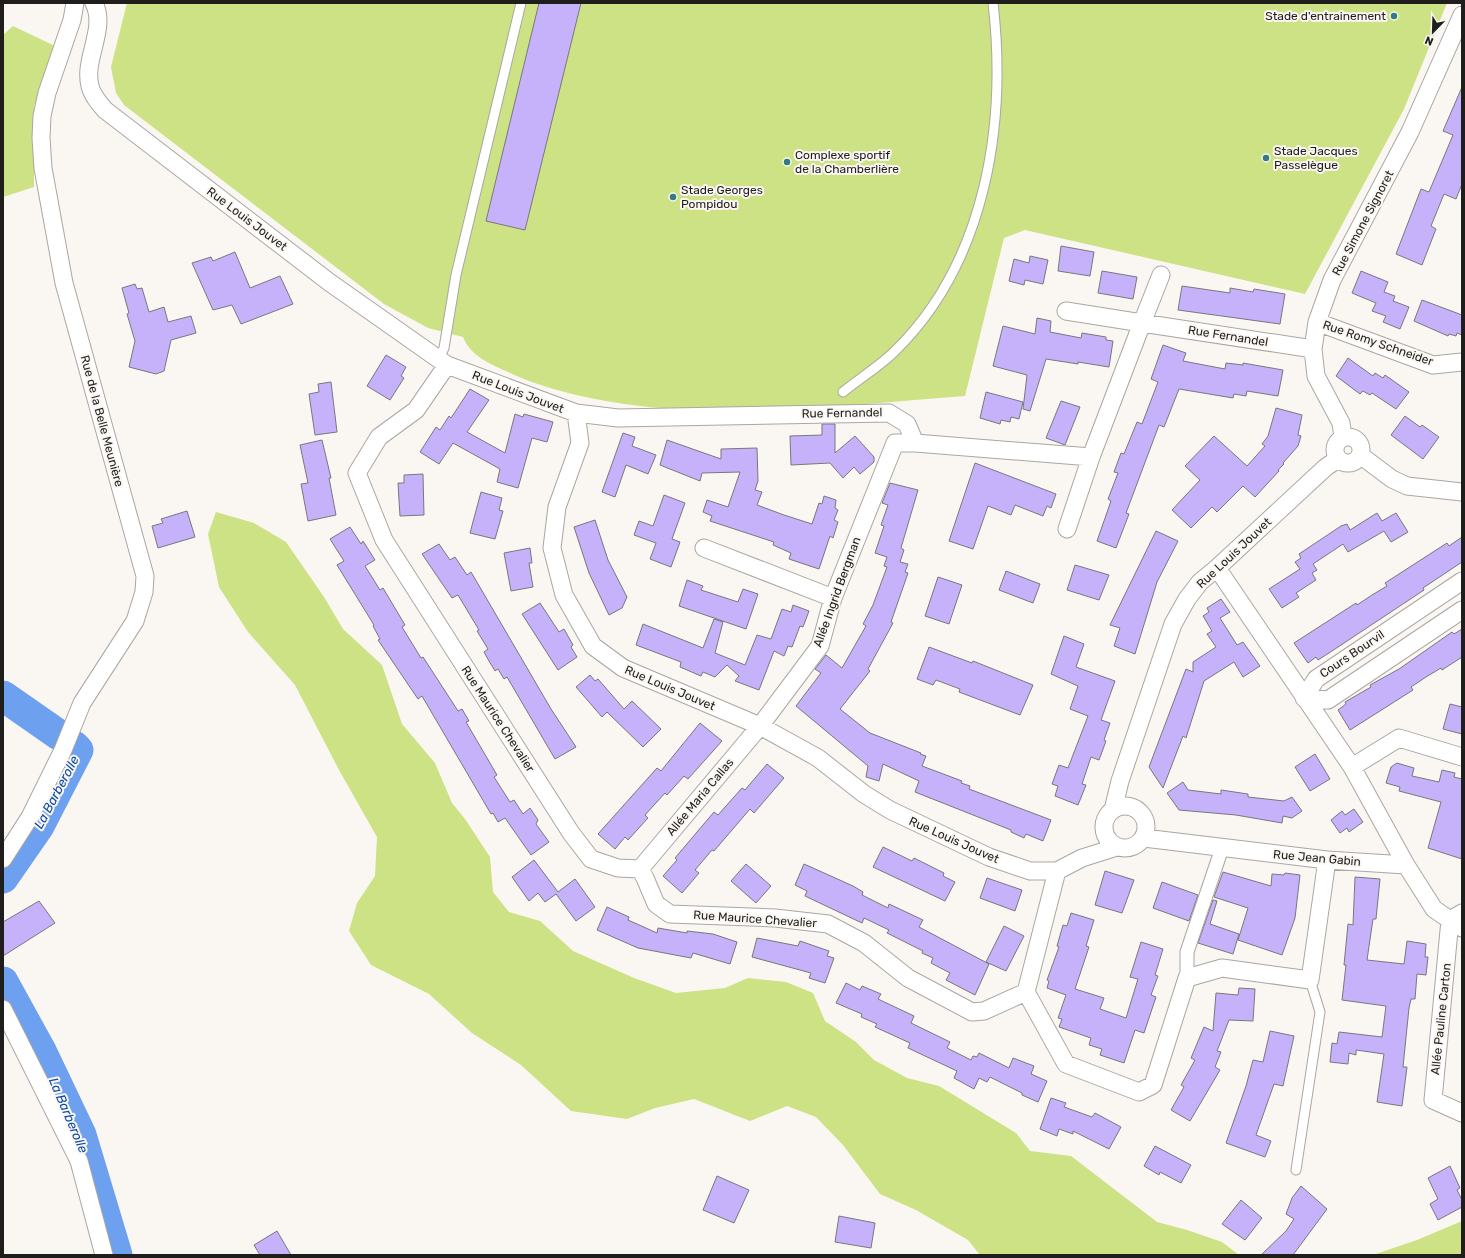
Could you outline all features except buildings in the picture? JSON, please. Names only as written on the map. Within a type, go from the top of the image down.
[{"type":"street","name":"Rue de la Belle Meunière","points":[[3,859],[30,817],[63,750],[82,703],[136,621],[144,592],[145,576],[64,283],[43,168],[40,138],[42,116],[47,93],[72,20],[75,3]]},
{"type":"street","name":"Rue Louis Jouvet","points":[[94,3],[97,10],[98,20],[89,74],[90,87],[95,98],[105,110],[329,282],[443,362],[576,414],[580,443],[557,507],[552,548],[564,595],[593,646],[623,668],[760,726],[818,758],[864,794],[890,810],[989,857],[1030,871],[1057,871],[1082,858],[1117,847]]},
{"type":"street","name":"Rue Simone Signoret","points":[[1343,437],[1341,423],[1316,376],[1313,349],[1317,322],[1332,280],[1410,132],[1462,15]]},
{"type":"street","points":[[1067,529],[1091,457],[1161,275]]},
{"type":"street","name":"Rue Fernandel","points":[[1066,311],[1313,349]]},
{"type":"street","name":"Rue Romy Schneider","points":[[1317,322],[1433,365],[1462,362]]},
{"type":"street","name":"Rue Maurice Chevalier","points":[[443,362],[416,410],[379,437],[357,473],[384,540],[571,833],[591,859],[618,868],[640,869],[656,904],[670,914],[775,918],[828,924],[864,943],[908,978],[972,1012],[984,1011],[1026,992]]},
{"type":"street","name":"Rue Fernandel","points":[[576,414],[618,418],[889,413],[907,424],[915,443]]},
{"type":"street","points":[[1351,436],[1358,440],[1362,448],[1360,456],[1356,461],[1350,463],[1343,462],[1338,459],[1335,453],[1335,446],[1338,440],[1343,437],[1351,436]]},
{"type":"street","name":"Allée Ingrid Bergman","points":[[760,726],[820,646],[833,598],[895,443],[915,443]]},
{"type":"street","points":[[915,443],[1091,457]]},
{"type":"street","points":[[1360,456],[1392,479],[1407,486],[1462,492]]},
{"type":"street","name":"Rue Louis Jouvet","points":[[1119,808],[1120,781],[1173,624],[1187,599],[1200,582],[1326,467],[1338,459]]},
{"type":"street","points":[[704,548],[833,598]]},
{"type":"street","points":[[1217,568],[1352,767],[1406,865],[1434,909],[1458,920]]},
{"type":"street","name":"Cours Bourvil","points":[[1462,581],[1316,679],[1304,698],[1328,700],[1462,610]]},
{"type":"street","name":"Allée Maria Callas","points":[[640,869],[760,726]]},
{"type":"street","points":[[1352,767],[1399,738],[1462,757]]},
{"type":"street","points":[[1119,808],[1135,808],[1144,818],[1146,825],[1144,838],[1140,843],[1129,848],[1117,847],[1111,844],[1105,833],[1106,820],[1119,808]]},
{"type":"street","name":"Rue Louis Jouvet","points":[[1082,858],[1105,833]]},
{"type":"street","name":"Rue Jean Gabin","points":[[1144,838],[1327,860],[1406,865]]},
{"type":"street","points":[[1057,871],[1026,992],[1066,1064],[1139,1092],[1152,1085],[1187,978],[1187,952],[1222,848]]},
{"type":"street","points":[[1187,978],[1222,968],[1310,980],[1327,860]]},
{"type":"street","name":"Allée Pauline Carton","points":[[1458,920],[1433,1100],[1462,1113]]},
{"type":"street","points":[[3,1009],[79,1161],[104,1255]]},
{"type":"lane","points":[[443,362],[456,275],[521,3]]},
{"type":"lane","points":[[843,392],[895,351],[932,307],[956,265],[976,216],[993,148],[998,85],[992,3]]},
{"type":"lane","points":[[1296,1170],[1320,1012],[1310,980]]},
{"type":"green space","name":"Complexe sportif de la Chamberlière","points":[[127,3],[1447,3],[1404,109],[1305,294],[1025,230],[1004,238],[965,396],[777,410],[730,411],[683,410],[636,405],[590,398],[549,388],[520,377],[482,359],[471,350],[463,337],[428,328],[384,304],[124,105],[116,93],[111,67]]},
{"type":"green space","points":[[13,26],[59,48],[34,106],[34,187],[3,197],[3,35]]},
{"type":"green space","points":[[216,512],[254,523],[286,542],[324,597],[343,629],[382,665],[402,724],[435,763],[452,803],[465,819],[490,857],[493,892],[509,912],[540,921],[573,951],[634,978],[676,993],[725,988],[748,978],[786,982],[813,993],[825,1021],[856,1042],[874,1060],[907,1078],[939,1086],[1016,1133],[1030,1151],[1071,1156],[1157,1222],[1222,1242],[1239,1255],[980,1255],[968,1240],[916,1210],[880,1194],[843,1145],[816,1117],[787,1106],[750,1121],[694,1099],[655,1108],[627,1119],[571,1111],[521,1065],[472,1033],[429,994],[371,965],[349,931],[357,903],[375,876],[377,837],[339,770],[295,685],[248,632],[219,587],[208,534]]},
{"type":"green space","points":[[1462,1221],[1462,1255],[1373,1255],[1417,1240]]},
{"type":"waterway","name":"La Barberolle","points":[[3,696],[59,735]]},
{"type":"waterway","name":"La Barberolle","points":[[3,878],[39,826],[78,750],[74,746]]},
{"type":"waterway","name":"La Barberolle","points":[[3,982],[41,1051],[81,1135],[117,1255]]},
{"type":"place","name":"Stade d'entrainement","points":[[1394,16]]},
{"type":"place","name":"Stade Jacques Passelègue","points":[[1266,158]]},
{"type":"place","name":"Complexe sportif de la Chamberlière","points":[[787,162]]},
{"type":"place","name":"Stade Georges Pompidou","points":[[673,197]]}]
